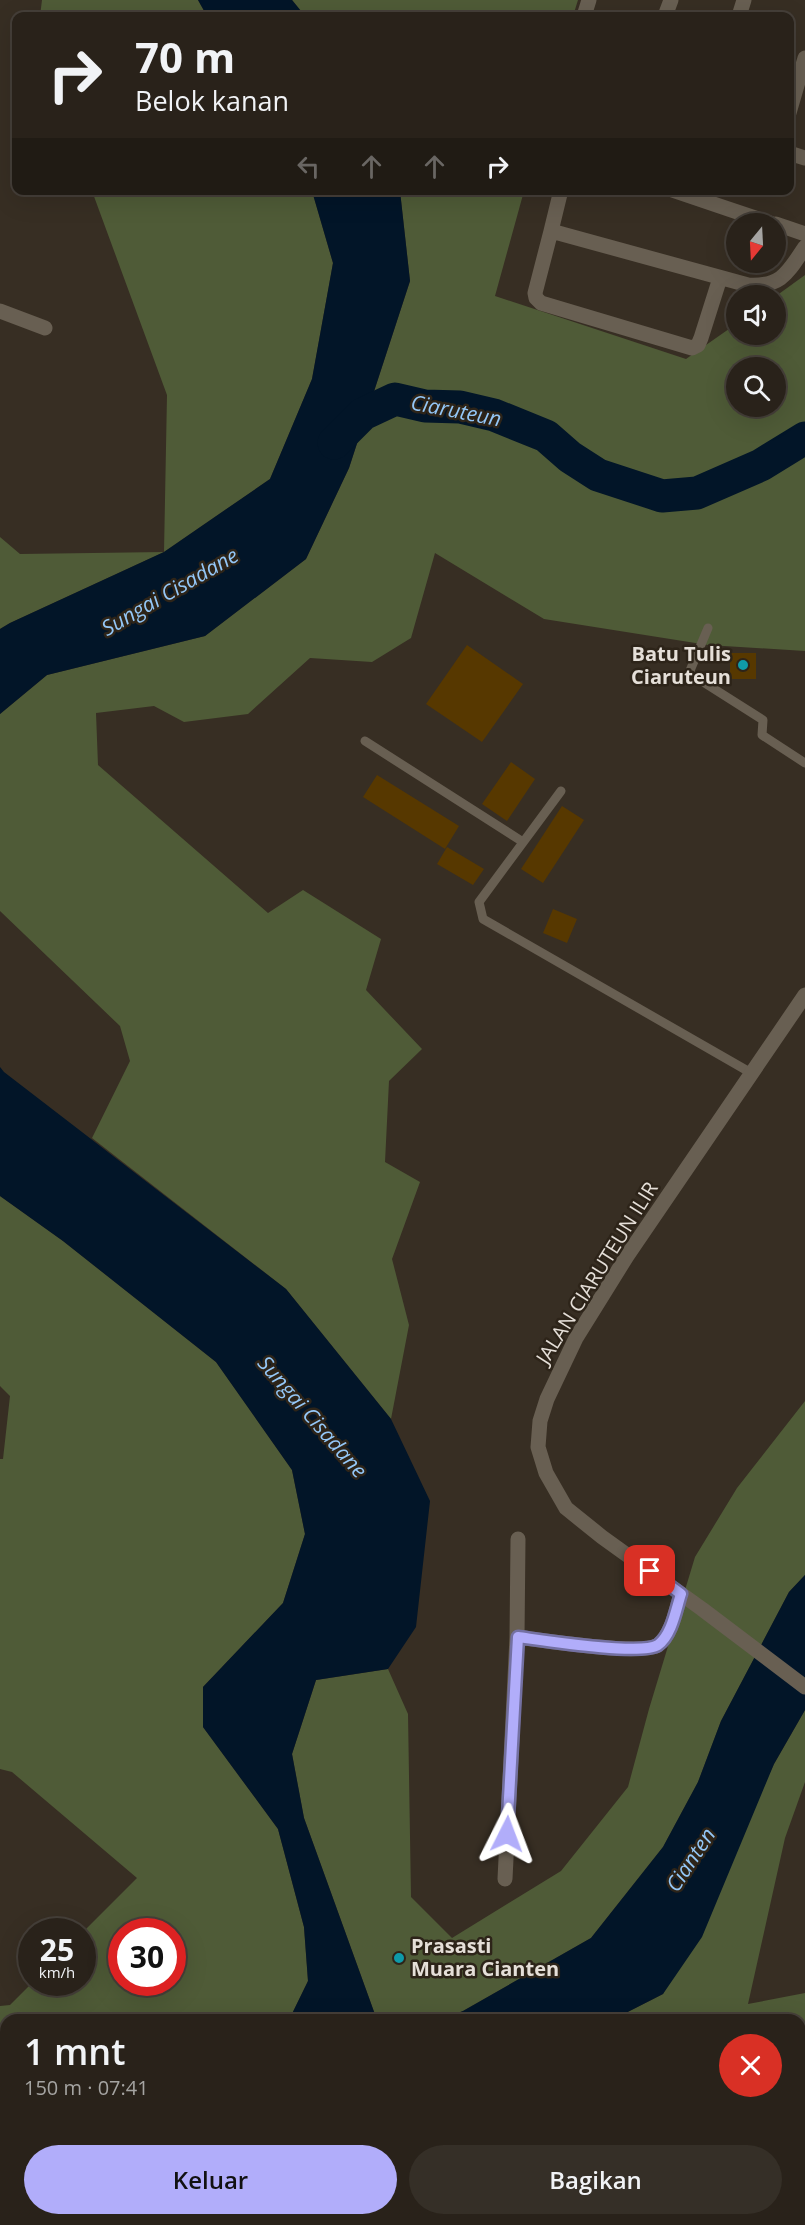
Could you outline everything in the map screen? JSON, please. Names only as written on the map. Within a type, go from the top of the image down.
[{"type":"street","points":[[794,96],[805,58]]},
{"type":"street","points":[[560,195],[535,293],[541,303],[692,348],[698,345],[701,338],[720,278]]},
{"type":"street","points":[[687,195],[741,213]]},
{"type":"street","points":[[786,228],[805,234]]},
{"type":"street","points":[[551,231],[720,278],[748,285],[764,286],[779,280],[790,270],[805,246]]},
{"type":"street","points":[[0,311],[45,328]]},
{"type":"street","name":"JALAN CIARUTEUN ILIR","points":[[805,995],[627,1256],[576,1338],[558,1373],[540,1421],[538,1447],[546,1473],[566,1508],[602,1538],[702,1609],[805,1687]]},
{"type":"street","points":[[505,1879],[518,1637],[518,1539]]},
{"type":"street","points":[[518,1637],[605,1648],[648,1648],[657,1645],[664,1638],[681,1594]]},
{"type":"lane","points":[[708,628],[689,673],[763,720],[762,735],[805,763]]},
{"type":"lane","points":[[365,741],[524,842]]},
{"type":"lane","points":[[561,791],[479,902],[483,919],[753,1074]]},
{"type":"green space","points":[[42,0],[198,0],[205,12],[40,12]]},
{"type":"green space","points":[[292,0],[578,0],[574,12],[302,12]]},
{"type":"green space","points":[[93,195],[313,195],[333,263],[312,379],[270,479],[164,552],[167,395]]},
{"type":"green space","points":[[400,195],[523,195],[495,296],[686,359],[726,331],[726,345],[786,345],[786,289],[805,275],[805,651],[708,645],[544,619],[435,553],[411,638],[372,662],[310,658],[248,714],[184,722],[154,706],[96,713],[98,765],[268,913],[303,890],[381,939],[366,990],[422,1049],[389,1081],[385,1162],[420,1182],[392,1259],[409,1325],[391,1419],[286,1289],[92,1138],[130,1061],[120,1026],[0,911],[0,714],[47,675],[205,636],[306,559],[349,468],[410,281]]},
{"type":"green space","points":[[0,537],[20,554],[164,552],[0,629]]},
{"type":"green space","points":[[0,1196],[63,1241],[216,1362],[292,1470],[305,1534],[283,1603],[203,1687],[203,1727],[278,1829],[304,1927],[308,1981],[292,2014],[0,2014],[0,2006],[10,2005],[19,1996],[96,1996],[96,1919],[137,1878],[12,1772],[0,1769],[0,1459],[3,1459],[10,1396],[0,1386]]},
{"type":"green space","points":[[805,1401],[805,1575],[789,1592],[721,1721],[698,1782],[663,1847],[591,1938],[455,2014],[375,2014],[304,1818],[292,1754],[316,1680],[388,1669],[408,1714],[411,1897],[452,1938],[561,1871],[628,1787],[695,1557],[737,1488]]},
{"type":"green space","points":[[805,1710],[805,1782],[785,1838],[748,2004],[805,1993],[805,2014],[624,2014],[663,1994],[774,1764]]},
{"type":"water","points":[[198,0],[292,0],[302,12],[205,12]]},
{"type":"water","name":"Sungai Cisadane","points":[[313,195],[400,195],[410,281],[349,468],[306,559],[205,636],[47,675],[0,714],[0,629],[164,552],[270,479],[312,379],[333,263]]},
{"type":"water","name":"Sungai Cisadane","points":[[0,1067],[286,1289],[391,1419],[430,1501],[416,1627],[388,1669],[316,1680],[292,1754],[304,1818],[375,2014],[292,2014],[308,1981],[304,1927],[278,1829],[203,1727],[203,1687],[283,1603],[305,1534],[292,1470],[216,1362],[63,1241],[0,1196]]},
{"type":"water","name":"Cianten","points":[[805,1575],[805,1710],[774,1764],[702,1937],[663,1994],[624,2014],[455,2014],[591,1938],[663,1847],[698,1782],[721,1721],[789,1592]]},
{"type":"building","points":[[467,645],[523,684],[482,742],[426,704]]},
{"type":"building","points":[[730,653],[756,653],[756,679],[730,679]]},
{"type":"building","points":[[511,762],[535,779],[507,821],[482,804]]},
{"type":"building","points":[[377,775],[459,826],[445,849],[363,797]]},
{"type":"building","points":[[562,806],[584,820],[543,883],[521,869]]},
{"type":"building","points":[[447,847],[484,869],[473,885],[437,864]]},
{"type":"building","points":[[553,909],[577,919],[567,943],[543,933]]},
{"type":"waterway","name":"Ciaruteun","points":[[334,443],[363,414],[395,399],[425,406],[460,407],[494,415],[546,436],[570,457],[598,475],[662,496],[697,493],[761,465],[805,438]]},
{"type":"place","name":"Batu Tulis Ciaruteun","points":[[743,665]]},
{"type":"place","name":"Prasasti Muara Cianten","points":[[399,1958]]},
{"type":"route","points":[[507,1834],[518,1637],[605,1648],[648,1648],[657,1645],[669,1629],[681,1594],[650,1571]]}]
